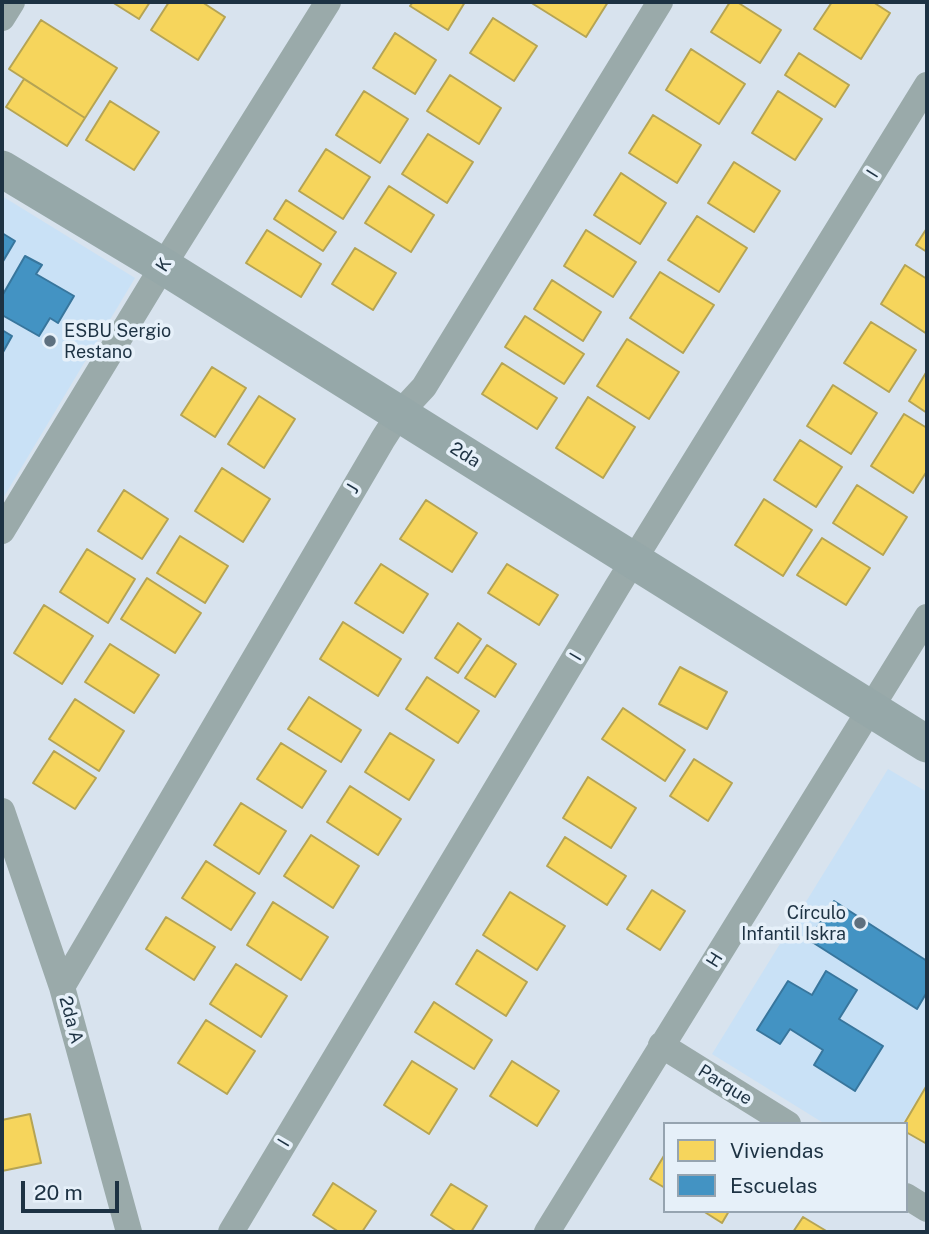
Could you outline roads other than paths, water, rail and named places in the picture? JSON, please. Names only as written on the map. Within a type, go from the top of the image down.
[{"type":"street","points":[[2,18],[12,2]]},
{"type":"street","name":"K","points":[[2,531],[328,2]]},
{"type":"street","name":"J","points":[[62,986],[399,414],[424,387],[660,2]]},
{"type":"street","name":"I","points":[[231,1232],[634,560],[927,85]]},
{"type":"street","name":"2da","points":[[2,169],[163,266],[927,744]]},
{"type":"street","name":"H","points":[[547,1232],[927,617]]},
{"type":"street","name":"2da A","points":[[2,811],[62,986],[129,1232]]},
{"type":"street","name":"Parque","points":[[661,1045],[785,1122]]},
{"type":"place","name":"ESBU Sergio Restano","points":[[50,341]]},
{"type":"place","name":"Círculo Infantil Iskra","points":[[860,923]]}]
